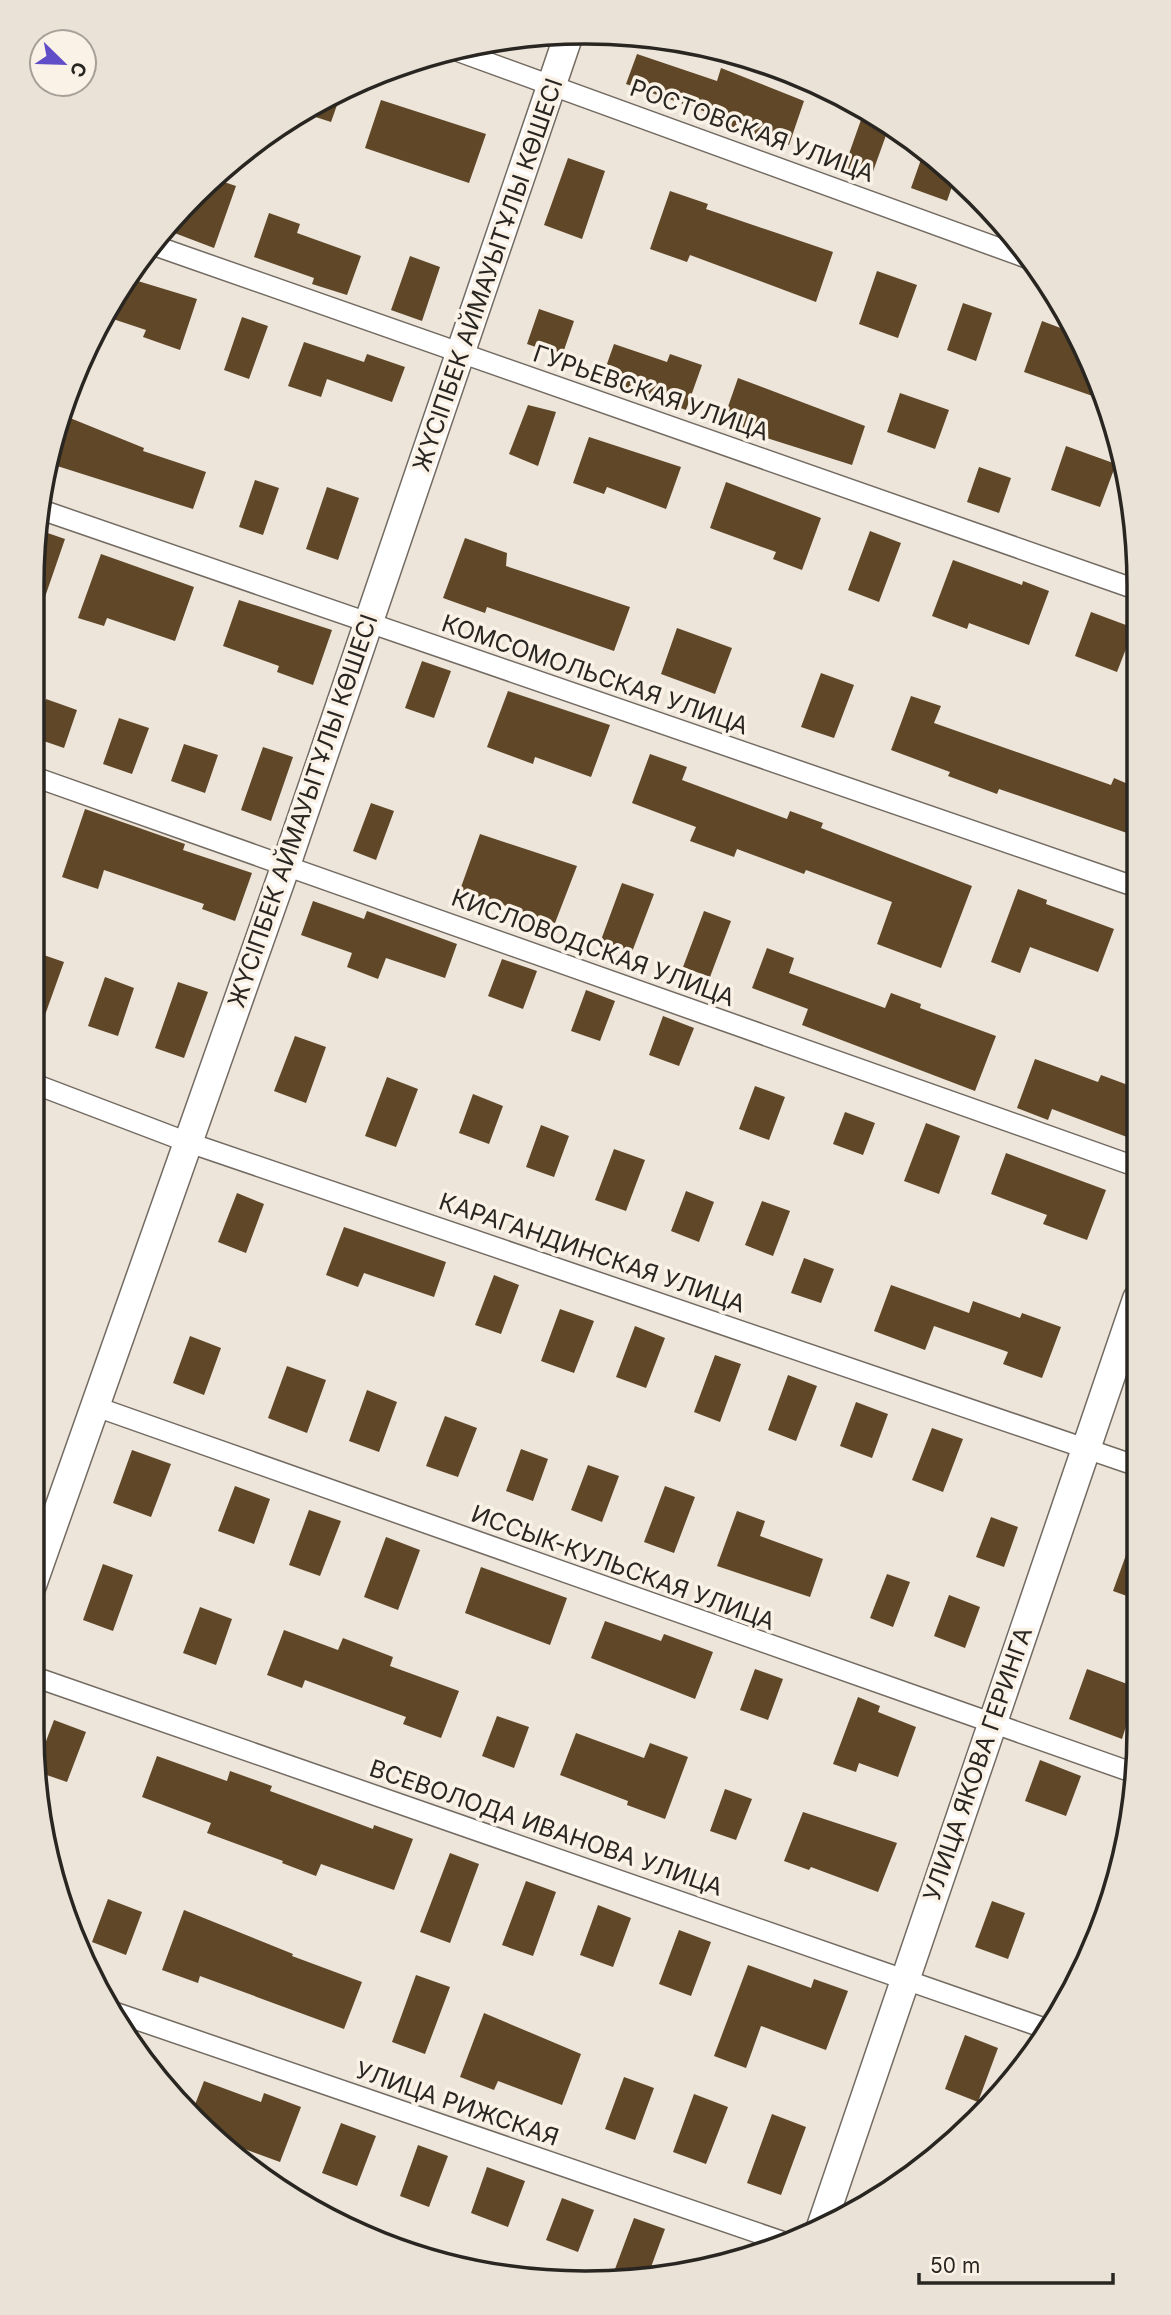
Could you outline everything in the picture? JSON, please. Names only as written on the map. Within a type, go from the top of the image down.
[{"type":"street","name":"ЖҮСІПБЕК АЙМАУЫТҰЛЫ КӨШЕСІ","points":[[44,1550],[286,865],[566,45]]},
{"type":"street","name":"РОСТОВСКАЯ УЛИЦА","points":[[471,56],[1013,253]]},
{"type":"street","name":"ГУРЬЕВСКАЯ УЛИЦА","points":[[162,248],[1127,586]]},
{"type":"street","name":"КОМСОМОЛЬСКАЯ УЛИЦА","points":[[48,512],[1127,884]]},
{"type":"street","name":"КИСЛОВОДСКАЯ УЛИЦА","points":[[44,780],[1127,1163]]},
{"type":"street","name":"КАРАГАНДИНСКАЯ УЛИЦА","points":[[44,1088],[187,1142],[1127,1461]]},
{"type":"street","name":"УЛИЦА ЯКОВА ГЕРИНГА","points":[[825,2215],[1127,1329]]},
{"type":"street","name":"ИССЫК-КУЛЬСКАЯ УЛИЦА","points":[[94,1406],[1126,1770]]},
{"type":"street","name":"ВСЕВОЛОДА ИВАНОВА УЛИЦА","points":[[44,1680],[1038,2026]]},
{"type":"street","name":"УЛИЦА РИЖСКАЯ","points":[[126,2016],[772,2238]]},
{"type":"building","points":[[637,54],[717,81],[721,68],[804,101],[789,145],[703,119],[706,112],[626,84]]},
{"type":"building","points":[[381,100],[486,134],[469,183],[365,148]]},
{"type":"building","points":[[337,105],[331,122],[314,117]]},
{"type":"building","points":[[861,119],[886,135],[871,177],[844,168]]},
{"type":"building","points":[[568,158],[605,171],[582,239],[544,225]]},
{"type":"building","points":[[921,160],[952,186],[947,201],[911,188]]},
{"type":"building","points":[[224,182],[236,186],[214,248],[174,233]]},
{"type":"building","points":[[670,191],[708,204],[706,209],[833,252],[816,302],[690,255],[687,262],[650,249]]},
{"type":"building","points":[[269,213],[300,224],[297,233],[361,256],[347,295],[312,284],[314,278],[254,257]]},
{"type":"building","points":[[410,256],[440,267],[422,321],[391,310]]},
{"type":"building","points":[[877,271],[917,285],[898,338],[859,324]]},
{"type":"building","points":[[138,281],[197,299],[180,350],[143,337],[146,330],[114,319]]},
{"type":"building","points":[[963,303],[992,313],[976,361],[947,350]]},
{"type":"building","points":[[539,309],[574,321],[562,356],[527,344]]},
{"type":"building","points":[[242,317],[268,326],[249,379],[224,370]]},
{"type":"building","points":[[1042,321],[1062,328],[1093,396],[1024,372]]},
{"type":"building","points":[[304,342],[364,362],[367,354],[405,367],[392,402],[327,379],[321,397],[288,386]]},
{"type":"building","points":[[614,344],[667,362],[670,354],[702,365],[686,410],[602,378]]},
{"type":"building","points":[[738,378],[865,426],[852,465],[722,424]]},
{"type":"building","points":[[900,393],[949,410],[935,449],[887,432]]},
{"type":"building","points":[[528,405],[556,412],[538,466],[509,454]]},
{"type":"building","points":[[71,418],[144,448],[143,451],[206,472],[193,509],[57,466]]},
{"type":"building","points":[[589,437],[681,467],[666,509],[607,487],[604,494],[573,483]]},
{"type":"building","points":[[1066,446],[1113,463],[1114,468],[1100,507],[1051,490]]},
{"type":"building","points":[[979,467],[1011,478],[999,513],[967,502]]},
{"type":"building","points":[[255,480],[279,488],[263,535],[239,527]]},
{"type":"building","points":[[726,482],[821,518],[802,570],[773,559],[776,552],[710,528]]},
{"type":"building","points":[[327,487],[359,498],[338,560],[306,549]]},
{"type":"building","points":[[870,531],[901,543],[879,602],[848,590]]},
{"type":"building","points":[[46,533],[65,539],[44,600]]},
{"type":"building","points":[[465,538],[507,553],[506,566],[630,607],[614,651],[487,607],[485,613],[443,598]]},
{"type":"building","points":[[101,554],[194,587],[175,641],[107,618],[104,626],[78,618]]},
{"type":"building","points":[[953,560],[1022,585],[1023,581],[1049,591],[1029,645],[969,623],[967,629],[932,616]]},
{"type":"building","points":[[239,600],[332,630],[313,685],[277,672],[279,666],[223,646]]},
{"type":"building","points":[[1091,612],[1127,625],[1127,646],[1117,672],[1075,656]]},
{"type":"building","points":[[677,628],[732,648],[715,694],[661,674]]},
{"type":"building","points":[[422,661],[451,671],[434,718],[405,708]]},
{"type":"building","points":[[821,673],[854,685],[834,738],[801,727]]},
{"type":"building","points":[[508,691],[610,725],[591,777],[535,757],[533,764],[487,747]]},
{"type":"building","points":[[911,696],[941,706],[934,723],[1111,785],[1114,778],[1127,784],[1127,833],[999,789],[997,794],[948,776],[950,772],[891,750]]},
{"type":"building","points":[[46,699],[77,710],[64,748],[44,741]]},
{"type":"building","points":[[119,718],[149,728],[132,774],[103,764]]},
{"type":"building","points":[[184,744],[218,755],[205,793],[171,781]]},
{"type":"building","points":[[263,747],[293,757],[271,821],[241,810]]},
{"type":"building","points":[[650,754],[687,767],[682,780],[787,819],[790,811],[823,823],[821,828],[972,886],[941,968],[877,944],[892,902],[806,870],[804,874],[737,849],[734,857],[690,841],[696,827],[632,803]]},
{"type":"building","points":[[371,803],[394,811],[376,860],[353,851]]},
{"type":"building","points":[[85,809],[185,844],[183,850],[252,873],[235,921],[202,909],[204,904],[104,870],[98,889],[62,877]]},
{"type":"building","points":[[480,834],[577,866],[555,923],[460,890]]},
{"type":"building","points":[[622,883],[654,894],[632,952],[601,940]]},
{"type":"building","points":[[1018,889],[1047,900],[1046,904],[1114,929],[1098,972],[1030,947],[1020,973],[991,962]]},
{"type":"building","points":[[313,901],[364,919],[367,911],[457,944],[445,978],[386,958],[378,979],[347,967],[352,953],[301,935]]},
{"type":"building","points":[[704,911],[731,921],[710,977],[683,967]]},
{"type":"building","points":[[767,948],[794,958],[789,973],[885,1008],[891,993],[921,1004],[920,1008],[996,1036],[975,1091],[802,1025],[808,1009],[752,988]]},
{"type":"building","points":[[44,955],[64,962],[44,1018]]},
{"type":"building","points":[[502,959],[537,971],[523,1009],[488,996]]},
{"type":"building","points":[[105,977],[134,988],[118,1036],[88,1026]]},
{"type":"building","points":[[178,982],[208,992],[184,1058],[155,1048]]},
{"type":"building","points":[[586,990],[615,1001],[600,1041],[571,1031]]},
{"type":"building","points":[[663,1016],[694,1028],[679,1066],[649,1055]]},
{"type":"building","points":[[295,1036],[326,1047],[306,1103],[274,1091]]},
{"type":"building","points":[[1035,1059],[1098,1082],[1101,1075],[1127,1085],[1127,1137],[1052,1109],[1048,1120],[1017,1108]]},
{"type":"building","points":[[387,1077],[418,1089],[396,1147],[365,1136]]},
{"type":"building","points":[[755,1086],[785,1097],[769,1140],[739,1129]]},
{"type":"building","points":[[473,1094],[503,1106],[489,1144],[459,1133]]},
{"type":"building","points":[[845,1112],[875,1123],[863,1155],[833,1144]]},
{"type":"building","points":[[926,1123],[960,1136],[939,1194],[904,1181]]},
{"type":"building","points":[[541,1125],[569,1136],[554,1177],[526,1167]]},
{"type":"building","points":[[614,1149],[645,1160],[626,1211],[595,1200]]},
{"type":"building","points":[[1006,1153],[1106,1190],[1087,1240],[1043,1224],[1047,1215],[991,1194]]},
{"type":"building","points":[[686,1191],[714,1202],[699,1242],[671,1231]]},
{"type":"building","points":[[237,1193],[264,1204],[246,1253],[218,1242]]},
{"type":"building","points":[[762,1201],[790,1211],[773,1256],[745,1245]]},
{"type":"building","points":[[344,1227],[446,1262],[434,1297],[364,1273],[358,1287],[326,1275]]},
{"type":"building","points":[[804,1258],[834,1269],[821,1303],[791,1293]]},
{"type":"building","points":[[494,1275],[519,1285],[501,1334],[475,1325]]},
{"type":"building","points":[[891,1285],[969,1313],[973,1301],[1020,1318],[1022,1313],[1061,1327],[1042,1378],[1003,1364],[1008,1352],[934,1326],[925,1350],[874,1331]]},
{"type":"building","points":[[560,1309],[594,1321],[574,1373],[541,1361]]},
{"type":"building","points":[[635,1326],[665,1338],[646,1388],[616,1377]]},
{"type":"building","points":[[190,1336],[221,1348],[204,1395],[173,1383]]},
{"type":"building","points":[[715,1355],[741,1364],[720,1422],[694,1412]]},
{"type":"building","points":[[287,1366],[326,1380],[307,1433],[268,1418]]},
{"type":"building","points":[[788,1375],[817,1386],[796,1441],[768,1430]]},
{"type":"building","points":[[367,1390],[397,1402],[379,1452],[349,1441]]},
{"type":"building","points":[[856,1402],[888,1414],[872,1458],[840,1446]]},
{"type":"building","points":[[445,1416],[477,1428],[458,1477],[426,1466]]},
{"type":"building","points":[[932,1428],[963,1439],[943,1492],[912,1480]]},
{"type":"building","points":[[521,1449],[548,1459],[533,1501],[506,1491]]},
{"type":"building","points":[[132,1450],[171,1464],[151,1517],[113,1503]]},
{"type":"building","points":[[588,1465],[619,1476],[602,1522],[571,1510]]},
{"type":"building","points":[[235,1486],[270,1499],[254,1544],[218,1531]]},
{"type":"building","points":[[665,1486],[695,1497],[674,1553],[644,1542]]},
{"type":"building","points":[[309,1510],[341,1521],[320,1576],[289,1565]]},
{"type":"building","points":[[737,1511],[765,1521],[760,1536],[823,1559],[810,1597],[717,1566]]},
{"type":"building","points":[[991,1517],[1018,1527],[1004,1567],[976,1557]]},
{"type":"building","points":[[386,1537],[420,1550],[398,1610],[364,1597]]},
{"type":"building","points":[[1127,1552],[1127,1596],[1113,1591]]},
{"type":"building","points":[[103,1564],[133,1575],[113,1631],[83,1620]]},
{"type":"building","points":[[481,1567],[567,1598],[550,1645],[465,1613]]},
{"type":"building","points":[[887,1574],[910,1582],[893,1627],[870,1618]]},
{"type":"building","points":[[949,1595],[980,1607],[965,1648],[934,1636]]},
{"type":"building","points":[[200,1607],[232,1619],[216,1665],[183,1653]]},
{"type":"building","points":[[605,1621],[661,1641],[664,1634],[713,1652],[695,1699],[591,1658]]},
{"type":"building","points":[[284,1630],[338,1650],[343,1638],[393,1657],[390,1666],[459,1691],[441,1738],[403,1724],[406,1717],[305,1680],[302,1688],[267,1675]]},
{"type":"building","points":[[755,1669],[783,1679],[768,1720],[740,1710]]},
{"type":"building","points":[[1087,1669],[1127,1684],[1127,1723],[1122,1739],[1069,1719]]},
{"type":"building","points":[[858,1697],[880,1706],[878,1712],[916,1727],[898,1777],[859,1763],[856,1772],[833,1764]]},
{"type":"building","points":[[497,1716],[529,1727],[514,1768],[482,1756]]},
{"type":"building","points":[[54,1720],[86,1732],[67,1782],[46,1775],[44,1745]]},
{"type":"building","points":[[576,1733],[644,1758],[650,1743],[688,1757],[665,1819],[627,1805],[628,1801],[560,1775]]},
{"type":"building","points":[[157,1756],[227,1781],[230,1771],[272,1786],[270,1791],[373,1829],[374,1825],[413,1839],[394,1890],[321,1864],[316,1876],[207,1833],[211,1823],[142,1797]]},
{"type":"building","points":[[1040,1760],[1081,1776],[1066,1816],[1025,1801]]},
{"type":"building","points":[[725,1789],[752,1799],[736,1840],[710,1831]]},
{"type":"building","points":[[803,1812],[897,1843],[878,1892],[811,1867],[809,1870],[784,1861]]},
{"type":"building","points":[[450,1853],[479,1864],[450,1943],[420,1932]]},
{"type":"building","points":[[526,1881],[556,1892],[533,1956],[502,1945]]},
{"type":"building","points":[[108,1899],[142,1912],[126,1955],[92,1942]]},
{"type":"building","points":[[992,1901],[1025,1913],[1008,1959],[975,1947]]},
{"type":"building","points":[[598,1905],[631,1918],[613,1967],[580,1955]]},
{"type":"building","points":[[184,1910],[293,1954],[292,1956],[362,1982],[344,2029],[200,1976],[198,1983],[162,1970]]},
{"type":"building","points":[[679,1930],[711,1942],[691,1996],[659,1984]]},
{"type":"building","points":[[748,1965],[811,1988],[814,1979],[848,1991],[826,2050],[761,2026],[746,2068],[714,2056]]},
{"type":"building","points":[[416,1975],[450,1987],[425,2054],[392,2042]]},
{"type":"building","points":[[484,2013],[581,2054],[562,2105],[498,2081],[494,2090],[460,2077]]},
{"type":"building","points":[[965,2035],[998,2048],[978,2102],[945,2089]]},
{"type":"building","points":[[624,2077],[654,2088],[635,2140],[605,2129]]},
{"type":"building","points":[[204,2081],[261,2102],[264,2093],[301,2107],[280,2162],[242,2148],[195,2105]]},
{"type":"building","points":[[694,2094],[728,2107],[706,2164],[673,2152]]},
{"type":"building","points":[[772,2114],[806,2127],[781,2195],[747,2183]]},
{"type":"building","points":[[341,2123],[376,2136],[357,2186],[322,2173]]},
{"type":"building","points":[[418,2145],[448,2156],[429,2207],[400,2196]]},
{"type":"building","points":[[487,2167],[525,2181],[508,2227],[471,2213]]},
{"type":"building","points":[[562,2198],[594,2210],[578,2252],[546,2240]]},
{"type":"building","points":[[634,2218],[665,2229],[651,2267],[615,2269]]}]
